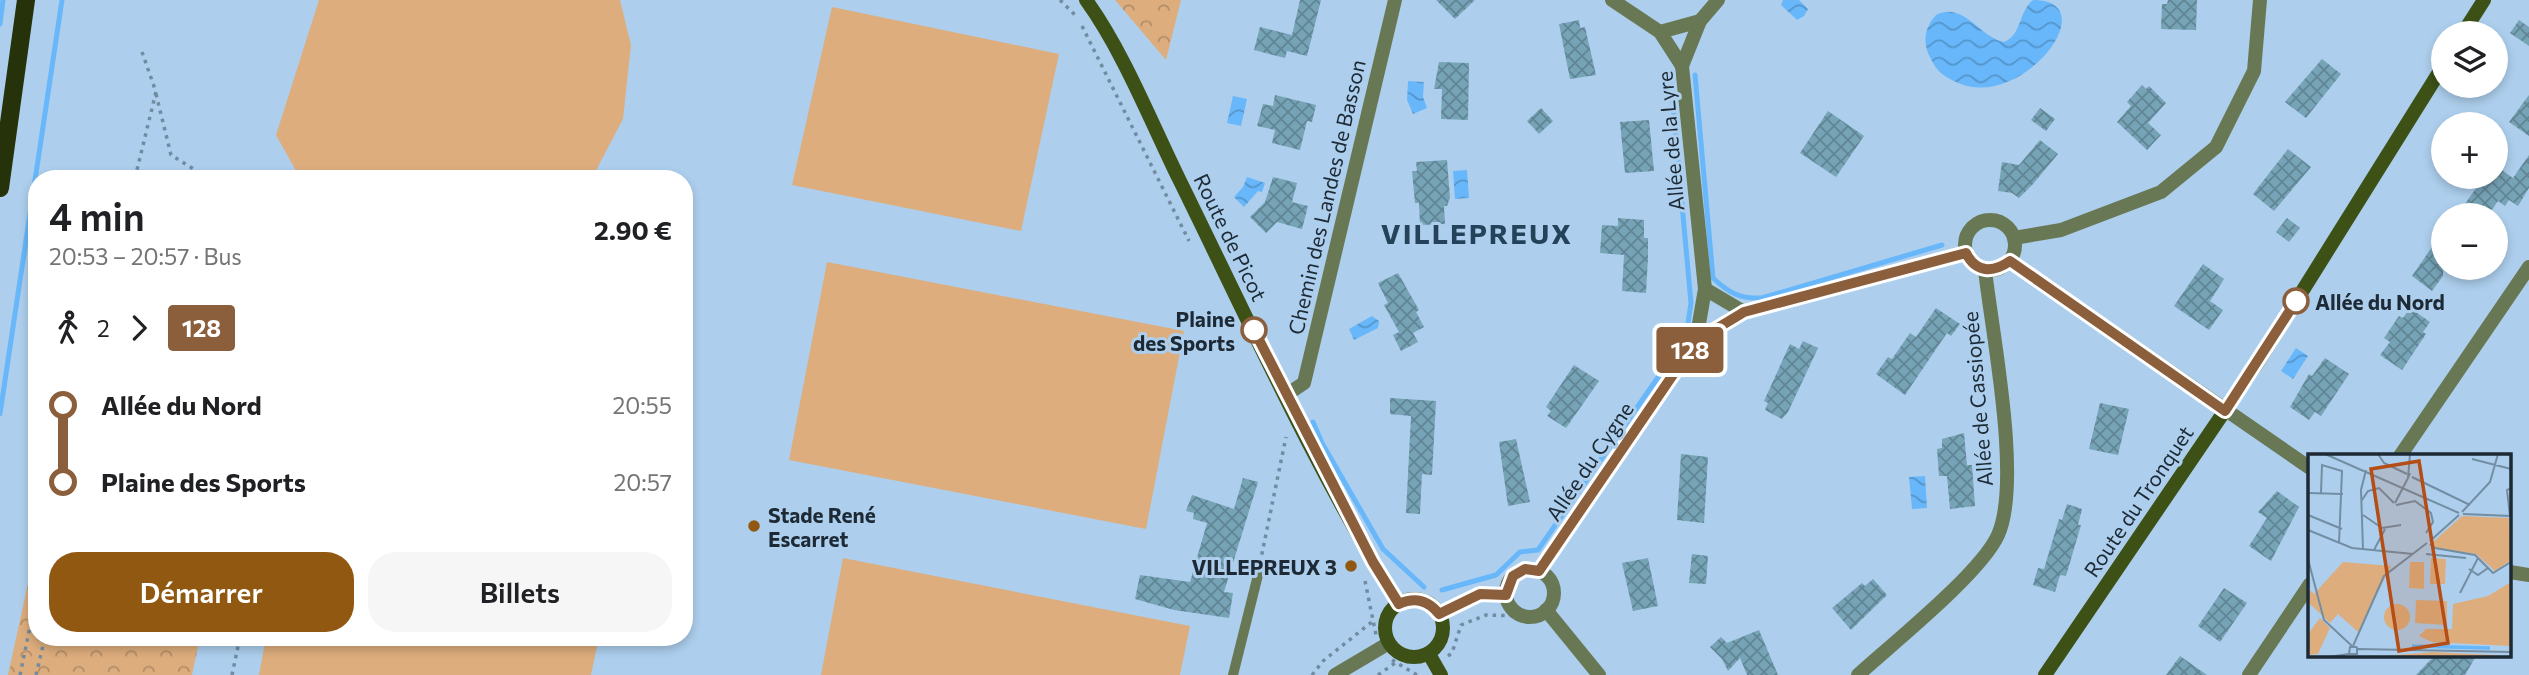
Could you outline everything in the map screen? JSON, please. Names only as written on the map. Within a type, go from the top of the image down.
[{"type":"main road","points":[[0,188],[26,0]]},
{"type":"main road","name":"Route de Picot","points":[[1086,0],[1145,109],[1286,395],[1373,562],[1399,604]]},
{"type":"main road","points":[[2471,21],[2484,0]]},
{"type":"main road","name":"Route du Tronquet","points":[[2045,675],[2225,411],[2431,85]]},
{"type":"main road","points":[[1408,600],[1426,602],[1439,614],[1443,631],[1435,665],[1420,657],[1403,655],[1390,643],[1386,626],[1392,610],[1399,604],[1408,600]]},
{"type":"street","name":"Chemin des Landes de Basson","points":[[1286,395],[1304,383],[1395,0]]},
{"type":"street","points":[[1612,0],[1660,32],[1682,66]]},
{"type":"street","name":"Allée de la Lyre","points":[[1696,341],[1705,289],[1682,66],[1700,21],[1717,0]]},
{"type":"street","points":[[2014,238],[2061,230],[2161,192],[2216,147],[2254,71],[2260,0]]},
{"type":"street","points":[[1660,32],[1700,21]]},
{"type":"street","points":[[1981,221],[2000,221],[2010,229],[2014,238],[2014,253],[2010,261],[1999,269],[1984,270],[1975,266],[1966,253],[1966,236],[1981,221]]},
{"type":"street","points":[[1696,341],[1744,312],[1966,253]]},
{"type":"street","points":[[2010,261],[2308,467]]},
{"type":"street","points":[[2401,454],[2529,267]]},
{"type":"street","name":"Allée de Cassiopée","points":[[1858,675],[1976,566],[1998,537],[2007,506],[2006,447],[1984,270]]},
{"type":"street","points":[[1705,289],[1744,312]]},
{"type":"street","name":"Allée du Cygne","points":[[1539,571],[1696,341]]},
{"type":"street","points":[[1525,569],[1539,571],[1546,575],[1553,588],[1546,610],[1540,614],[1524,616],[1512,608],[1506,595],[1513,576],[1525,569]]},
{"type":"street","points":[[2249,675],[2308,587]]},
{"type":"street","points":[[1439,614],[1480,594],[1506,595]]},
{"type":"street","points":[[1546,610],[1599,675]]},
{"type":"street","points":[[1335,675],[1390,643]]},
{"type":"lane","points":[[1233,675],[1258,575]]},
{"type":"path","points":[[142,52],[156,92],[171,155],[195,170]]},
{"type":"path","points":[[137,170],[156,92]]},
{"type":"path","points":[[1258,575],[1287,434]]},
{"type":"path","points":[[1435,665],[1452,653],[1461,625],[1486,615],[1524,616]]},
{"type":"path","points":[[1312,675],[1323,661],[1373,621]]},
{"type":"path","points":[[20,675],[28,636]]},
{"type":"path","points":[[36,675],[43,646]]},
{"type":"path","points":[[232,675],[237,646]]},
{"type":"path","points":[[1378,675],[1395,663],[1417,675]]},
{"type":"green space","points":[[319,0],[620,0],[631,45],[623,119],[596,170],[296,170],[276,135]]},
{"type":"green space","points":[[1115,0],[1181,0],[1166,60]]},
{"type":"green space","points":[[832,7],[1059,54],[1021,231],[792,185]]},
{"type":"green space","points":[[827,262],[1184,331],[1146,529],[789,460]]},
{"type":"green space","points":[[843,558],[1190,626],[1180,675],[821,675]]},
{"type":"green space","points":[[28,583],[28,646],[198,646],[192,675],[8,675]]},
{"type":"green space","points":[[264,646],[597,646],[591,675],[259,675]]},
{"type":"water","points":[[1783,0],[1799,0],[1808,9],[1804,16],[1797,20],[1781,5]]},
{"type":"water","points":[[2033,0],[2054,5],[2062,17],[2059,34],[2048,52],[2030,69],[2008,82],[1983,87],[1958,83],[1936,67],[1925,42],[1929,25],[1936,15],[1946,12],[1963,16],[1987,34],[2004,42],[2014,34],[2028,4]]},
{"type":"water","points":[[1408,81],[1424,82],[1423,97],[1427,108],[1413,114],[1407,100]]},
{"type":"water","points":[[1233,96],[1247,99],[1241,126],[1227,123]]},
{"type":"water","points":[[1467,170],[1469,198],[1455,199],[1453,171]]},
{"type":"water","points":[[1247,177],[1265,183],[1262,192],[1258,191],[1244,207],[1234,197]]},
{"type":"water","points":[[1372,316],[1379,321],[1378,328],[1354,340],[1349,329]]},
{"type":"water","points":[[2296,348],[2308,356],[2293,379],[2281,371]]},
{"type":"water","points":[[1925,476],[1927,508],[1912,509],[1909,477]]},
{"type":"building","points":[[1300,0],[1321,0],[1307,56],[1287,51],[1285,58],[1254,50],[1260,27],[1292,35]]},
{"type":"building","points":[[1436,0],[1475,0],[1455,19]]},
{"type":"building","points":[[2168,0],[2197,0],[2196,30],[2161,29],[2162,4],[2167,4]]},
{"type":"building","points":[[1579,20],[1580,28],[1585,27],[1596,75],[1570,79],[1559,24]]},
{"type":"building","points":[[2519,20],[2529,27],[2529,46],[2510,33]]},
{"type":"building","points":[[2322,59],[2341,74],[2306,118],[2285,102]]},
{"type":"building","points":[[1439,62],[1469,63],[1468,120],[1441,119],[1442,89],[1434,89]]},
{"type":"building","points":[[2142,85],[2146,89],[2149,86],[2166,103],[2148,123],[2161,135],[2147,150],[2117,122],[2131,106],[2127,102]]},
{"type":"building","points":[[1275,95],[1316,105],[1312,122],[1307,121],[1300,150],[1272,143],[1275,130],[1257,126],[1263,104],[1273,106]]},
{"type":"building","points":[[2529,95],[2529,136],[2509,122]]},
{"type":"building","points":[[1541,108],[1553,121],[1539,134],[1527,121]]},
{"type":"building","points":[[2040,108],[2055,119],[2046,131],[2031,120]]},
{"type":"building","points":[[1828,111],[1864,136],[1836,177],[1800,153]]},
{"type":"building","points":[[1649,120],[1654,171],[1625,173],[1620,122]]},
{"type":"building","points":[[2040,140],[2058,154],[2019,198],[2012,193],[1998,191],[2002,162],[2019,165]]},
{"type":"building","points":[[2288,149],[2311,167],[2274,211],[2253,194]]},
{"type":"building","points":[[2529,155],[2529,188],[2518,206],[2509,200],[2507,203],[2466,203],[2475,189],[2508,189],[2508,174],[2513,178]]},
{"type":"building","points":[[1447,160],[1450,198],[1447,206],[1444,206],[1445,224],[1420,225],[1419,203],[1415,203],[1412,171],[1417,171],[1416,162]]},
{"type":"building","points":[[1273,177],[1297,183],[1292,202],[1308,206],[1302,229],[1277,222],[1266,233],[1250,217],[1265,202]]},
{"type":"building","points":[[1618,218],[1644,220],[1644,238],[1648,238],[1646,293],[1622,291],[1624,255],[1600,253],[1602,225],[1618,226]]},
{"type":"building","points":[[2287,218],[2300,228],[2289,242],[2276,232]]},
{"type":"building","points":[[2431,248],[2431,280],[2440,280],[2432,291],[2412,276]]},
{"type":"building","points":[[2203,264],[2224,279],[2210,301],[2223,310],[2209,330],[2174,306]]},
{"type":"building","points":[[1398,273],[1419,310],[1416,312],[1424,327],[1413,333],[1418,342],[1401,351],[1393,335],[1399,332],[1384,305],[1388,303],[1378,283]]},
{"type":"building","points":[[1936,308],[1960,324],[1951,336],[1947,333],[1905,395],[1876,374],[1888,357],[1892,359],[1910,333],[1916,337]]},
{"type":"building","points":[[2410,308],[2430,322],[2423,332],[2426,334],[2402,370],[2380,355],[2390,342],[2384,338],[2399,316],[2403,318]]},
{"type":"building","points":[[1803,341],[1818,348],[1788,412],[1782,419],[1765,410],[1768,403],[1764,401],[1790,344],[1799,349]]},
{"type":"building","points":[[2325,358],[2349,374],[2321,416],[2315,412],[2309,420],[2290,407],[2309,374],[2312,376]]},
{"type":"building","points":[[1574,365],[1599,381],[1566,428],[1547,416],[1551,411],[1546,407]]},
{"type":"building","points":[[1390,398],[1436,401],[1432,475],[1422,474],[1420,514],[1406,513],[1411,416],[1390,414]]},
{"type":"building","points":[[2100,403],[2129,409],[2118,455],[2089,449]]},
{"type":"building","points":[[1964,433],[1967,465],[1972,465],[1975,506],[1950,509],[1947,476],[1939,476],[1937,449],[1942,448],[1942,439]]},
{"type":"building","points":[[1516,439],[1530,502],[1508,506],[1499,442]]},
{"type":"building","points":[[1681,454],[1708,457],[1704,523],[1677,520]]},
{"type":"building","points":[[1243,478],[1258,482],[1224,592],[1233,593],[1229,618],[1174,610],[1135,599],[1140,575],[1190,582],[1207,523],[1193,519],[1194,513],[1186,511],[1192,495],[1234,509]]},
{"type":"building","points":[[2277,491],[2299,507],[2271,561],[2249,546],[2267,518],[2258,512]]},
{"type":"building","points":[[2067,504],[2082,509],[2078,525],[2081,525],[2066,576],[2060,575],[2055,592],[2033,585],[2038,568],[2044,569],[2059,519],[2062,520]]},
{"type":"building","points":[[1692,554],[1708,556],[1706,584],[1689,583]]},
{"type":"building","points":[[1648,558],[1658,606],[1633,611],[1622,563]]},
{"type":"building","points":[[1873,579],[1887,595],[1851,630],[1832,608],[1862,583],[1865,586]]},
{"type":"building","points":[[2224,588],[2247,603],[2220,642],[2198,626]]},
{"type":"building","points":[[1759,630],[1778,675],[1747,675],[1740,658],[1728,671],[1722,659],[1710,647],[1721,637],[1727,643]]},
{"type":"building","points":[[2180,656],[2207,675],[2166,675]]},
{"type":"building","points":[[2432,658],[2475,658],[2465,675],[2416,675]]},
{"type":"waterway","points":[[0,24],[3,0]]},
{"type":"waterway","points":[[37,170],[62,0]]},
{"type":"waterway","points":[[1695,75],[1713,278],[1724,288],[1741,296],[1762,298],[1942,245]]},
{"type":"waterway","points":[[1442,590],[1496,575],[1520,552],[1538,550],[1686,337],[1691,303],[1671,84]]},
{"type":"waterway","points":[[0,414],[28,227]]},
{"type":"waterway","points":[[1313,422],[1322,443],[1383,549],[1424,587]]},
{"type":"bus line","name":"128","points":[[1254,330],[1373,562],[1399,604],[1408,600],[1426,602],[1439,614],[1480,594],[1506,595],[1513,576],[1525,569],[1539,571],[1696,341],[1744,312],[1966,253],[1975,266],[1984,270],[1999,269],[2010,261],[2225,411],[2296,301]]},
{"type":"place","name":"Allée du Nord","points":[[2296,301]]},
{"type":"place","name":"Plaine des Sports","points":[[1254,330]]},
{"type":"place","name":"Stade René Escarret","points":[[754,526]]},
{"type":"place","name":"VILLEPREUX 3","points":[[1351,566]]},
{"type":"district","name":"VILLEPREUX","points":[[1477,233]]}]
